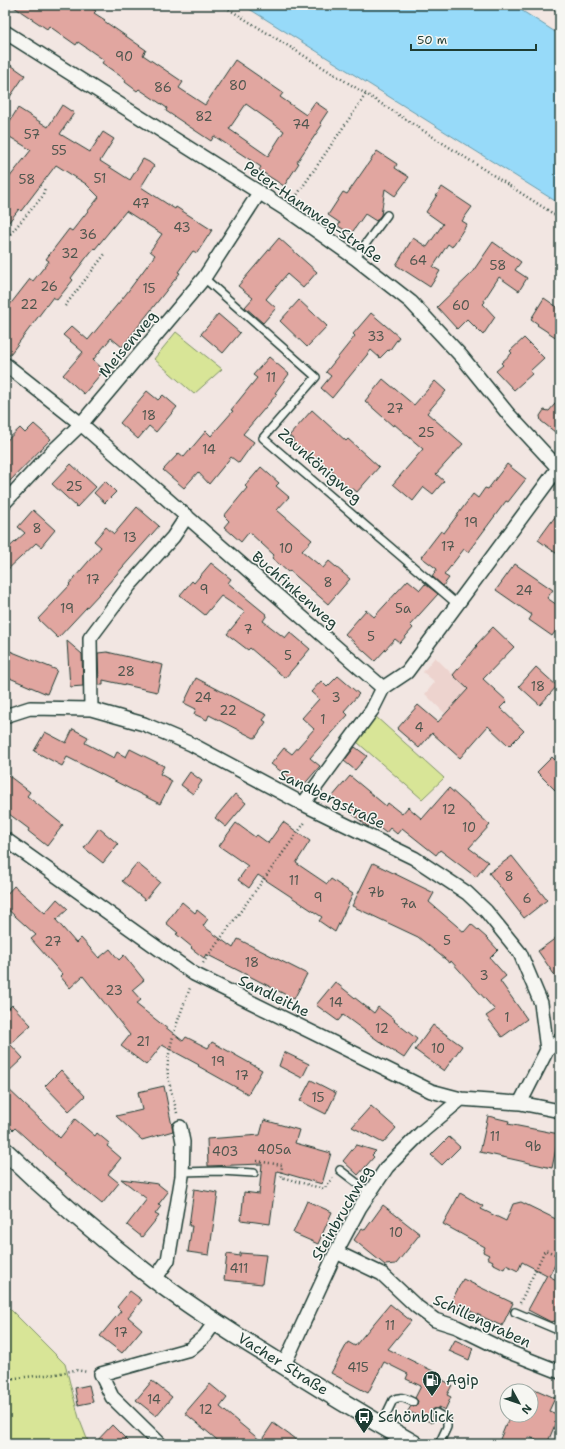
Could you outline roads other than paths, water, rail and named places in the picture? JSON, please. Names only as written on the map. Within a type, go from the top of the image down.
[{"type":"street","name":"Peter-Hannweg-Straße","points":[[5,32],[286,210],[355,258],[411,302],[462,357],[509,415],[559,469]]},
{"type":"street","name":"Meisenweg","points":[[5,502],[81,424],[204,278],[259,193]]},
{"type":"street","name":"Buchfinkenweg","points":[[5,364],[81,424],[383,688]]},
{"type":"street","points":[[309,807],[372,710],[383,688],[407,672],[559,469]]},
{"type":"street","points":[[91,709],[90,638],[129,586],[173,537],[187,516]]},
{"type":"street","name":"Sandbergstraße","points":[[5,716],[30,708],[91,709],[144,724],[191,744],[309,807],[414,858],[467,893],[486,911],[520,953],[542,1003],[547,1050]]},
{"type":"street","name":"Sandleithe","points":[[5,839],[194,974],[431,1091],[460,1099],[520,1103],[560,1111]]},
{"type":"street","points":[[520,1103],[547,1050],[560,1040]]},
{"type":"street","name":"Steinbruchweg","points":[[284,1365],[336,1252],[360,1207],[387,1167],[423,1131],[460,1099]]},
{"type":"street","points":[[155,1279],[168,1260],[182,1172],[183,1142],[180,1127]]},
{"type":"street","name":"Vacher Straße","points":[[5,1151],[40,1185],[102,1237],[155,1279],[215,1322],[414,1444]]},
{"type":"street","name":"Schillengraben","points":[[336,1252],[382,1274],[416,1306],[435,1320],[457,1327],[504,1350],[560,1372]]},
{"type":"street","points":[[160,1444],[112,1397],[101,1374],[190,1349],[205,1336],[215,1322]]},
{"type":"lane","points":[[355,258],[386,215]]},
{"type":"lane","name":"Zaunkönigweg","points":[[204,278],[316,377],[263,438],[458,605]]},
{"type":"lane","points":[[340,1170],[370,1193]]},
{"type":"lane","points":[[182,1172],[220,1171],[254,1173]]},
{"type":"lane","name":"Schillengraben","points":[[515,1312],[560,1331]]},
{"type":"lane","points":[[381,1425],[393,1400],[399,1397],[413,1402]]},
{"type":"lane","points":[[436,1413],[447,1419],[448,1423],[439,1444]]},
{"type":"water","points":[[243,5],[513,5],[560,35],[560,204]]},
{"type":"place","name":"Agip","points":[[432,1397]]},
{"type":"place","name":"Schönblick","points":[[364,1434]]}]
